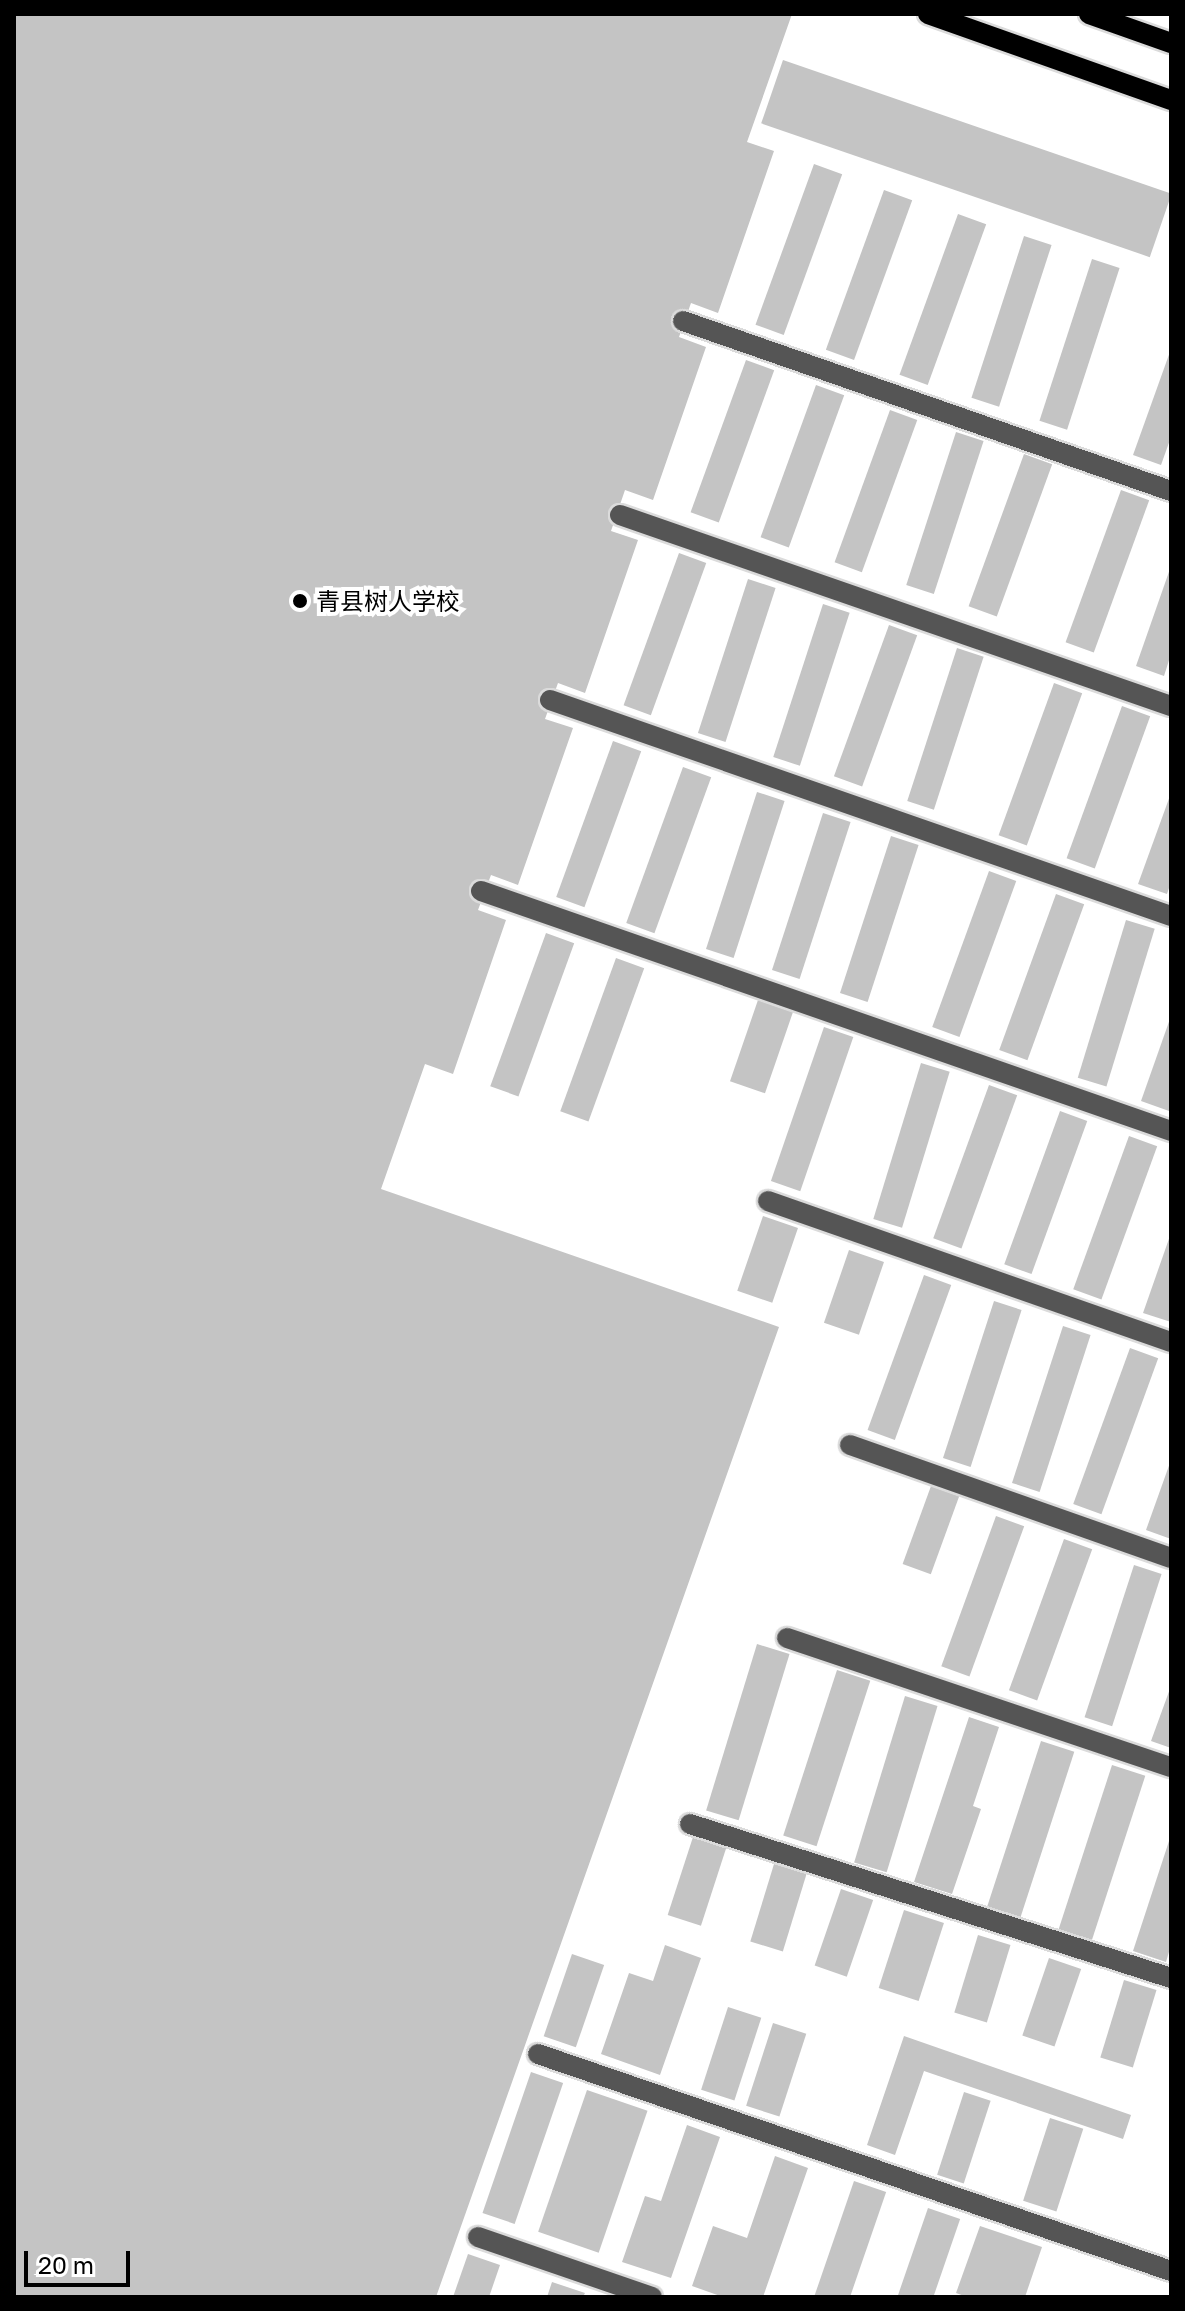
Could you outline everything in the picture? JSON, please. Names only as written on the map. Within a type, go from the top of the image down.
[{"type":"main road","points":[[928,14],[1171,100]]},
{"type":"main road","points":[[1089,14],[1171,43]]},
{"type":"lane","points":[[683,321],[1171,491]]},
{"type":"lane","points":[[620,515],[1171,706]]},
{"type":"lane","points":[[550,700],[1171,916]]},
{"type":"lane","points":[[481,891],[1171,1131]]},
{"type":"lane","points":[[768,1201],[1171,1342]]},
{"type":"lane","points":[[850,1445],[1171,1558]]},
{"type":"lane","points":[[787,1638],[1171,1767]]},
{"type":"lane","points":[[690,1824],[1171,1978]]},
{"type":"lane","points":[[538,2054],[1171,2271]]},
{"type":"lane","points":[[478,2237],[652,2297]]},
{"type":"building","name":"青县树人学校","points":[[14,14],[792,14],[747,142],[774,151],[718,313],[691,303],[679,337],[706,347],[653,500],[625,490],[611,531],[638,540],[585,693],[558,683],[545,719],[573,728],[518,885],[491,875],[478,910],[506,920],[453,1074],[425,1064],[381,1189],[779,1327],[436,2297],[14,2297]]},
{"type":"building","points":[[783,60],[1171,194],[1150,257],[761,123]]},
{"type":"building","points":[[814,164],[842,174],[784,335],[756,325]]},
{"type":"building","points":[[884,190],[912,200],[854,360],[826,350]]},
{"type":"building","points":[[958,214],[986,224],[928,385],[900,375]]},
{"type":"building","points":[[1024,236],[1052,245],[999,407],[971,398]]},
{"type":"building","points":[[1092,259],[1120,268],[1067,430],[1039,421]]},
{"type":"building","points":[[1171,349],[1171,437],[1161,465],[1133,455]]},
{"type":"building","points":[[746,360],[774,370],[719,522],[691,512]]},
{"type":"building","points":[[816,385],[844,395],[789,547],[761,537]]},
{"type":"building","points":[[890,410],[917,420],[862,572],[835,562]]},
{"type":"building","points":[[956,432],[984,441],[934,594],[906,585]]},
{"type":"building","points":[[1024,454],[1052,464],[997,616],[969,606]]},
{"type":"building","points":[[1121,490],[1149,500],[1094,652],[1066,642]]},
{"type":"building","points":[[679,553],[706,563],[651,715],[624,705]]},
{"type":"building","points":[[1171,566],[1171,654],[1164,676],[1136,666]]},
{"type":"building","points":[[748,579],[776,588],[726,742],[698,733]]},
{"type":"building","points":[[823,604],[850,613],[800,766],[773,757]]},
{"type":"building","points":[[889,625],[917,635],[862,787],[834,776]]},
{"type":"building","points":[[957,648],[984,657],[934,810],[907,801]]},
{"type":"building","points":[[1054,683],[1082,693],[1027,845],[999,835]]},
{"type":"building","points":[[1122,706],[1150,716],[1095,868],[1067,858]]},
{"type":"building","points":[[613,741],[641,751],[584,907],[556,897]]},
{"type":"building","points":[[683,767],[711,777],[654,933],[626,923]]},
{"type":"building","points":[[757,792],[785,801],[734,958],[706,949]]},
{"type":"building","points":[[1171,793],[1171,882],[1167,894],[1138,884]]},
{"type":"building","points":[[823,813],[851,822],[800,979],[772,970]]},
{"type":"building","points":[[891,836],[919,845],[868,1002],[840,993]]},
{"type":"building","points":[[989,871],[1016,881],[959,1037],[932,1027]]},
{"type":"building","points":[[1056,894],[1084,904],[1027,1060],[999,1050]]},
{"type":"building","points":[[1126,920],[1155,929],[1106,1087],[1078,1078]]},
{"type":"building","points":[[546,933],[574,943],[518,1096],[490,1086]]},
{"type":"building","points":[[616,958],[644,968],[588,1121],[560,1111]]},
{"type":"building","points":[[758,1000],[793,1012],[765,1093],[730,1081]]},
{"type":"building","points":[[1171,1016],[1171,1104],[1169,1111],[1141,1101]]},
{"type":"building","points":[[824,1027],[853,1037],[800,1191],[771,1181]]},
{"type":"building","points":[[921,1063],[950,1072],[902,1228],[873,1219]]},
{"type":"building","points":[[989,1085],[1017,1095],[961,1248],[933,1238]]},
{"type":"building","points":[[1060,1111],[1087,1121],[1032,1274],[1004,1264]]},
{"type":"building","points":[[1129,1136],[1157,1146],[1101,1299],[1073,1289]]},
{"type":"building","points":[[763,1216],[798,1228],[772,1303],[737,1291]]},
{"type":"building","points":[[1171,1233],[1171,1322],[1143,1313]]},
{"type":"building","points":[[849,1250],[884,1262],[859,1335],[824,1323]]},
{"type":"building","points":[[924,1275],[951,1285],[895,1440],[868,1430]]},
{"type":"building","points":[[994,1301],[1022,1310],[971,1467],[943,1458]]},
{"type":"building","points":[[1063,1326],[1091,1335],[1040,1492],[1012,1483]]},
{"type":"building","points":[[1130,1348],[1158,1358],[1101,1514],[1073,1504]]},
{"type":"building","points":[[1171,1460],[1171,1539],[1146,1530]]},
{"type":"building","points":[[931,1486],[959,1496],[931,1574],[903,1564]]},
{"type":"building","points":[[996,1516],[1024,1526],[969,1677],[941,1666]]},
{"type":"building","points":[[1064,1539],[1092,1549],[1037,1701],[1009,1690]]},
{"type":"building","points":[[1134,1565],[1162,1574],[1112,1726],[1085,1717]]},
{"type":"building","points":[[757,1644],[790,1654],[739,1820],[706,1810]]},
{"type":"building","points":[[837,1670],[870,1681],[817,1846],[783,1835]]},
{"type":"building","points":[[1171,1686],[1171,1748],[1151,1741]]},
{"type":"building","points":[[905,1696],[938,1706],[887,1872],[854,1862]]},
{"type":"building","points":[[969,1717],[999,1727],[973,1806],[981,1809],[952,1894],[914,1882]]},
{"type":"building","points":[[1041,1741],[1074,1752],[1021,1917],[987,1906]]},
{"type":"building","points":[[1112,1765],[1145,1776],[1092,1941],[1058,1930]]},
{"type":"building","points":[[693,1837],[726,1848],[701,1926],[668,1915]]},
{"type":"building","points":[[1170,1838],[1171,1945],[1166,1962],[1133,1951]]},
{"type":"building","points":[[774,1864],[807,1874],[783,1951],[750,1941]]},
{"type":"building","points":[[841,1889],[873,1900],[847,1977],[815,1966]]},
{"type":"building","points":[[904,1910],[944,1923],[919,2001],[879,1988]]},
{"type":"building","points":[[978,1935],[1011,1945],[987,2022],[954,2012]]},
{"type":"building","points":[[665,1945],[701,1958],[660,2075],[601,2054],[629,1973],[653,1981]]},
{"type":"building","points":[[572,1954],[604,1965],[576,2047],[544,2036]]},
{"type":"building","points":[[1049,1958],[1081,1969],[1054,2047],[1022,2036]]},
{"type":"building","points":[[1124,1980],[1157,1990],[1133,2067],[1100,2057]]},
{"type":"building","points":[[728,2007],[761,2018],[734,2101],[701,2090]]},
{"type":"building","points":[[773,2023],[806,2034],[779,2117],[746,2106]]},
{"type":"building","points":[[904,2036],[1131,2115],[1123,2139],[924,2071],[895,2155],[867,2145]]},
{"type":"building","points":[[531,2072],[563,2083],[515,2224],[482,2213]]},
{"type":"building","points":[[587,2090],[648,2111],[599,2253],[538,2232]]},
{"type":"building","points":[[964,2092],[991,2101],[964,2183],[937,2175]]},
{"type":"building","points":[[1050,2118],[1083,2129],[1056,2212],[1023,2201]]},
{"type":"building","points":[[687,2125],[720,2137],[671,2278],[622,2262],[645,2196],[661,2201]]},
{"type":"building","points":[[775,2156],[808,2168],[763,2297],[723,2297],[692,2286],[713,2226],[747,2238]]},
{"type":"building","points":[[854,2181],[886,2192],[850,2297],[814,2297]]},
{"type":"building","points":[[928,2208],[960,2219],[933,2297],[897,2297]]},
{"type":"building","points":[[980,2226],[1042,2247],[1025,2297],[967,2297],[956,2293]]},
{"type":"building","points":[[468,2254],[500,2265],[489,2297],[453,2297]]},
{"type":"building","points":[[552,2282],[585,2293],[583,2297],[547,2297]]},
{"type":"place","name":"青县树人学校","points":[[300,601]]}]
